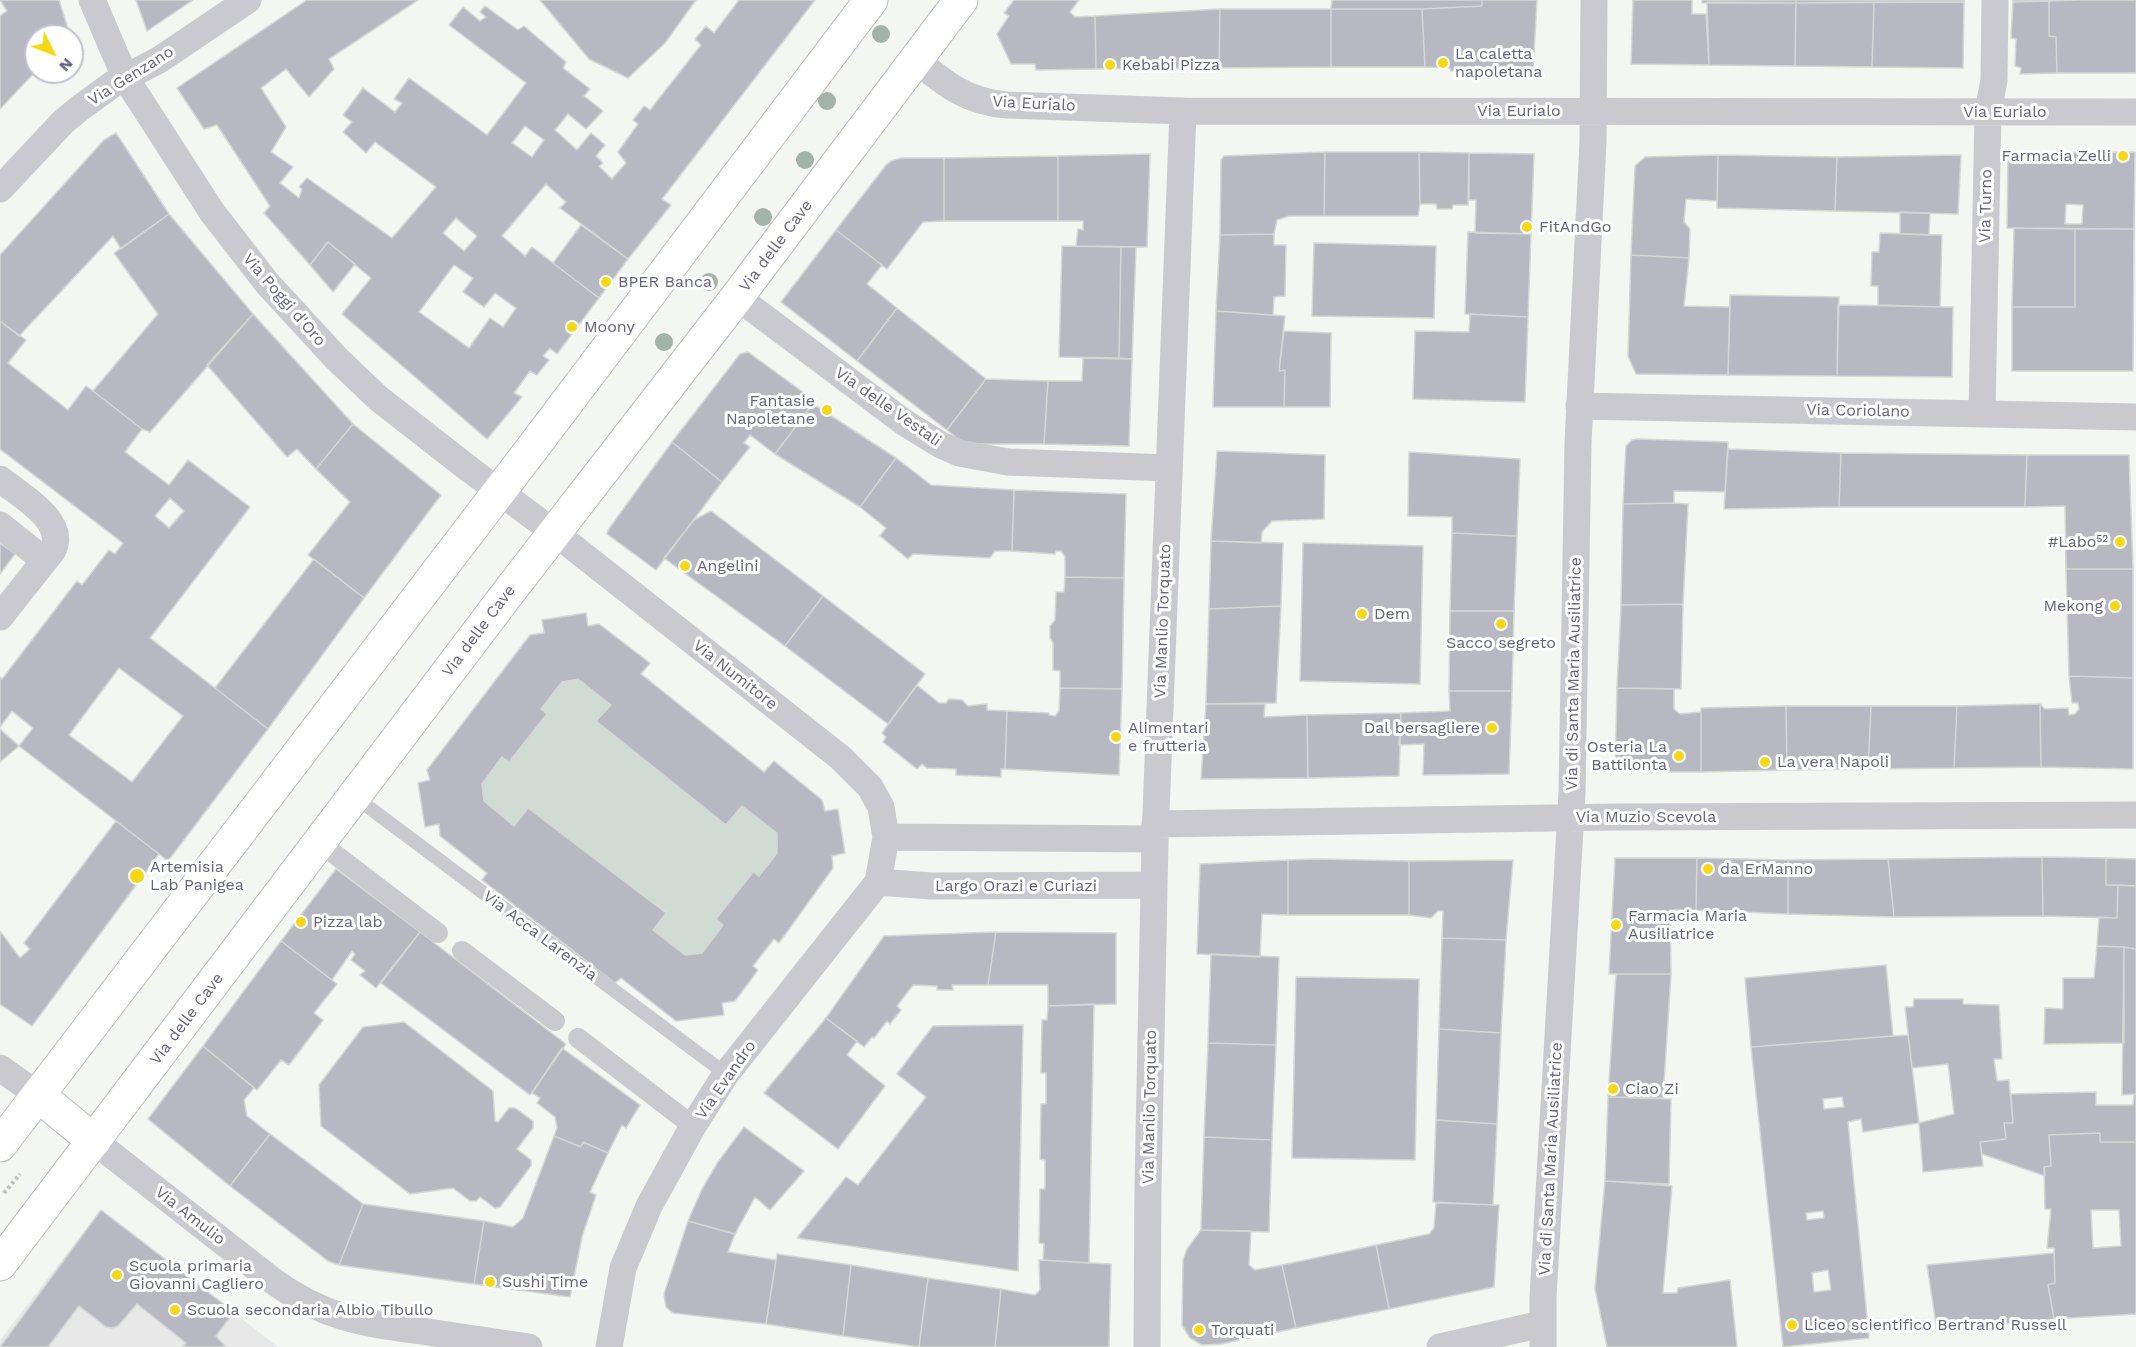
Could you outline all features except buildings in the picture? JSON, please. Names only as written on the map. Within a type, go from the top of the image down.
[{"type":"main road","points":[[0,1145],[871,0]]},
{"type":"main road","name":"Via delle Cave","points":[[0,1264],[961,0]]},
{"type":"main road","points":[[38,1095],[94,1141]]},
{"type":"street","name":"Via Poggi d'Oro","points":[[92,0],[125,77],[212,212],[286,303],[365,387],[555,533]]},
{"type":"street","name":"Via Genzano","points":[[0,189],[64,121],[125,77],[159,60],[248,0]]},
{"type":"street","name":"Via di Santa Maria Ausiliatrice","points":[[1543,1336],[1571,818],[1580,406],[1593,111],[1594,0]]},
{"type":"street","name":"Via Turno","points":[[1982,413],[1988,112],[1995,80],[1995,0]]},
{"type":"street","name":"Via Eurialo","points":[[916,60],[947,86],[962,94],[991,103],[1183,111],[2136,112]]},
{"type":"street","name":"Via Manlio Torquato","points":[[1147,1347],[1155,832],[1183,111]]},
{"type":"street","name":"Via delle Vestali","points":[[737,297],[905,423],[924,436],[959,453],[1008,462],[1169,468]]},
{"type":"street","name":"Via Coriolano","points":[[1580,406],[2136,417]]},
{"type":"street","points":[[0,479],[45,516],[55,531],[55,544],[0,617]]},
{"type":"street","points":[[0,525],[44,560]]},
{"type":"street","name":"Via Numitore","points":[[555,533],[862,777],[881,807],[886,837]]},
{"type":"street","name":"Via Muzio Scevola","points":[[1155,832],[1571,818],[2136,815]]},
{"type":"street","points":[[886,837],[1155,832]]},
{"type":"street","name":"Via Evandro","points":[[609,1347],[623,1268],[654,1197],[693,1126],[726,1074],[878,882],[886,837]]},
{"type":"street","points":[[320,843],[438,933]]},
{"type":"street","name":"Largo Orazi e Curiazi","points":[[878,882],[931,886],[1154,885]]},
{"type":"street","points":[[462,951],[555,1021]]},
{"type":"street","points":[[578,1038],[693,1126]]},
{"type":"street","points":[[0,1068],[38,1095]]},
{"type":"street","name":"Via Amulio","points":[[94,1141],[273,1281],[291,1294],[321,1310],[368,1324],[529,1347]]},
{"type":"street","points":[[1440,1347],[1543,1336]]},
{"type":"lane","name":"Via Acca Larenzia","points":[[355,797],[726,1074]]},
{"type":"shaded area","points":[[578,679],[611,705],[597,721],[726,825],[742,806],[777,833],[777,853],[759,876],[716,919],[723,925],[702,953],[685,955],[653,930],[666,912],[528,809],[514,826],[484,801],[482,784],[502,757],[509,761],[547,715],[541,709],[562,682]]},
{"type":"shaded area","name":"Scuola primaria Giovanni Cagliero","points":[[101,1210],[278,1347],[0,1347],[0,1340]]},
{"type":"place","name":"La caletta napoletana","points":[[1443,63]]},
{"type":"place","name":"Kebabi Pizza","points":[[1110,65]]},
{"type":"place","name":"Farmacia Zelli","points":[[2123,156]]},
{"type":"place","name":"FitAndGo","points":[[1527,227]]},
{"type":"place","name":"BPER Banca","points":[[606,282]]},
{"type":"place","name":"Moony","points":[[572,327]]},
{"type":"place","name":"Fantasie Napoletane","points":[[827,410]]},
{"type":"place","name":"#Labo⁵²","points":[[2120,542]]},
{"type":"place","name":"Angelini","points":[[685,566]]},
{"type":"place","name":"Mekong","points":[[2115,606]]},
{"type":"place","name":"Dem","points":[[1362,614]]},
{"type":"place","name":"Sacco segreto","points":[[1501,624]]},
{"type":"place","name":"Dal bersagliere","points":[[1492,728]]},
{"type":"place","name":"Alimentari e frutteria","points":[[1116,737]]},
{"type":"place","name":"Osteria La Battilonta","points":[[1679,756]]},
{"type":"place","name":"La vera Napoli","points":[[1765,762]]},
{"type":"place","name":"da ErManno","points":[[1708,869]]},
{"type":"place","name":"Artemisia Lab Panigea","points":[[137,876]]},
{"type":"place","name":"Pizza lab","points":[[301,922]]},
{"type":"place","name":"Farmacia Maria Ausiliatrice","points":[[1616,925]]},
{"type":"place","name":"Ciao Zi","points":[[1613,1089]]},
{"type":"place","name":"Scuola primaria Giovanni Cagliero","points":[[117,1275]]},
{"type":"place","name":"Sushi Time","points":[[490,1282]]},
{"type":"place","name":"Scuola secondaria Albio Tibullo","points":[[175,1310]]},
{"type":"place","name":"Liceo scientifico Bertrand Russell","points":[[1792,1325]]},
{"type":"place","name":"Torquati","points":[[1199,1330]]}]
